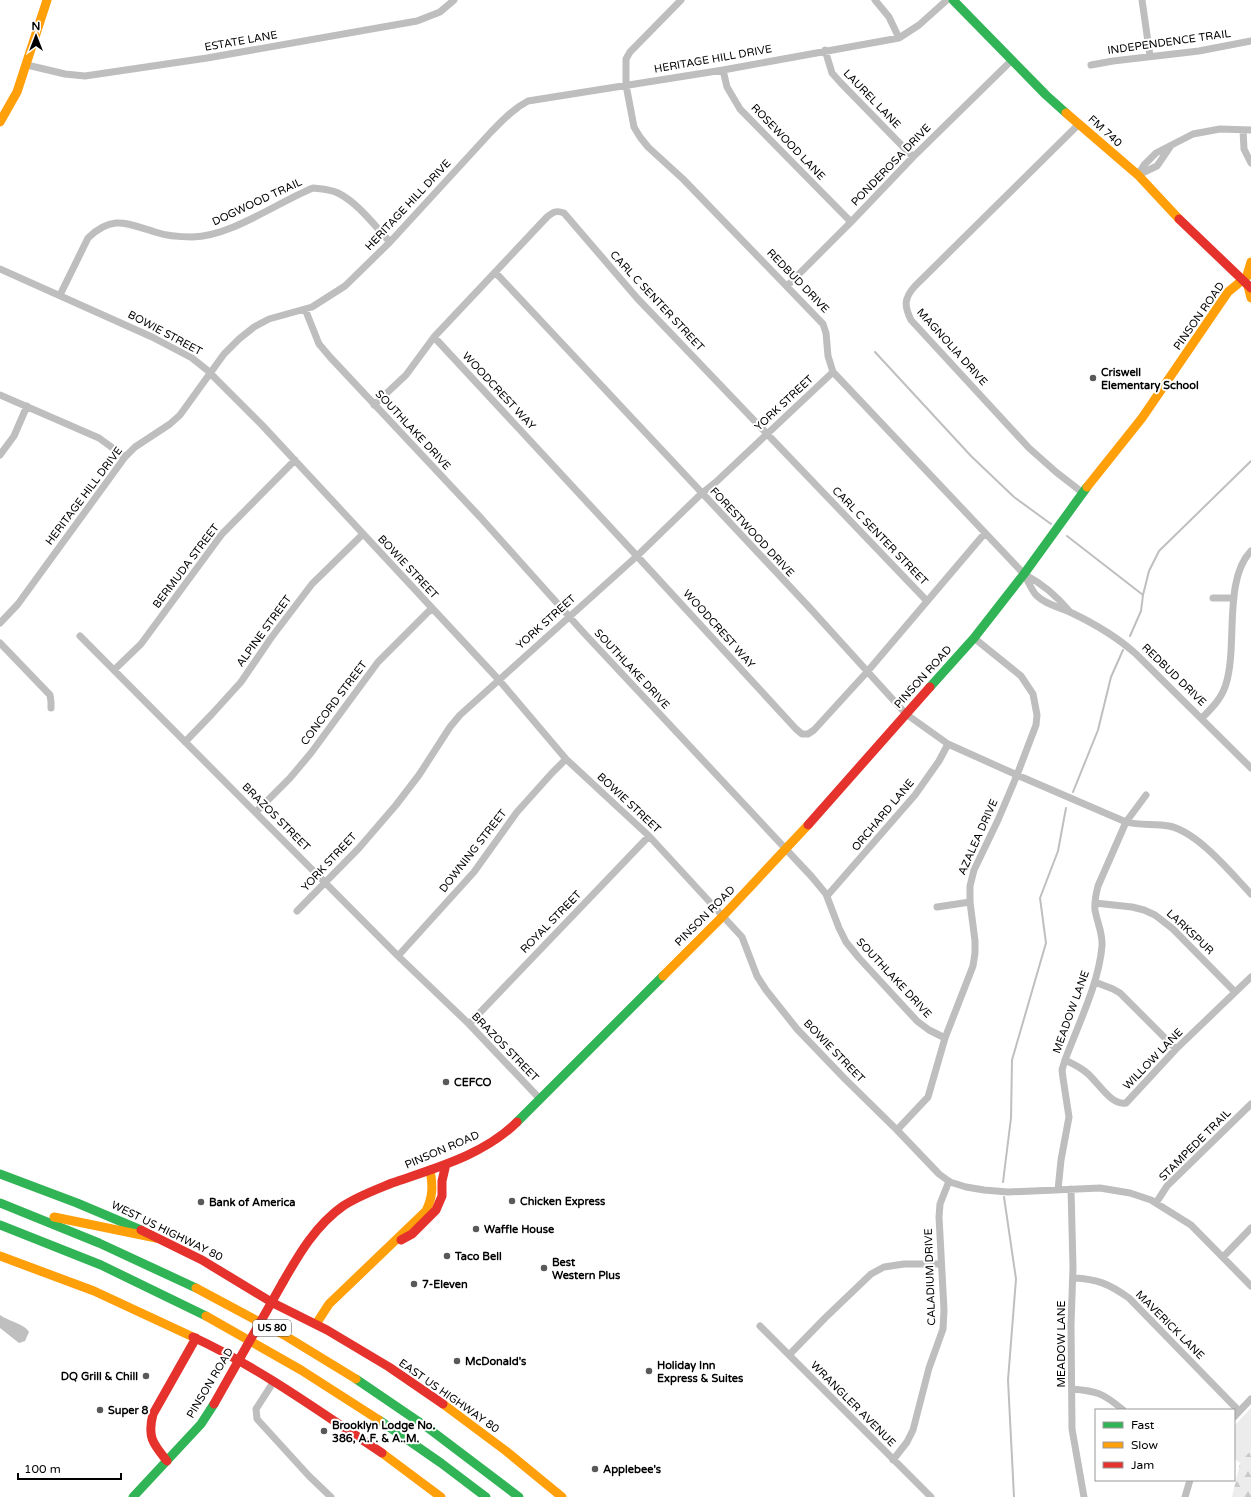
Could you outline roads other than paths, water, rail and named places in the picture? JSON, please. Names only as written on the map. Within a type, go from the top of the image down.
[{"type":"main road","points":[[0,122],[17,92],[47,0]]},
{"type":"main road","name":"FM 740","points":[[953,0],[1046,95],[1138,175],[1183,224],[1248,280]]},
{"type":"main road","points":[[1251,262],[1248,280],[1251,298]]},
{"type":"main road","name":"PINSON ROAD","points":[[133,1497],[201,1424],[214,1404],[301,1250],[310,1237],[342,1206],[375,1190],[473,1153],[494,1141],[518,1122],[722,917],[786,850],[974,638],[1024,574],[1083,493],[1142,418],[1228,292],[1248,280]]},
{"type":"main road","points":[[391,1245],[412,1234],[436,1210],[442,1196],[442,1181],[446,1164]]},
{"type":"main road","points":[[316,1324],[329,1304],[421,1216],[429,1206],[433,1192],[430,1170]]},
{"type":"main road","name":"WEST US HIGHWAY 80","points":[[0,1174],[81,1204],[156,1238],[202,1260],[282,1308],[316,1324]]},
{"type":"main road","points":[[0,1202],[22,1206],[65,1220],[156,1238]]},
{"type":"main road","name":"US 80","points":[[0,1202],[132,1257],[207,1293],[286,1336],[344,1371],[408,1413],[446,1440],[519,1497]]},
{"type":"main road","name":"US 80","points":[[0,1225],[81,1257],[145,1286],[270,1350],[389,1426],[486,1497]]},
{"type":"main road","points":[[0,1256],[94,1291],[225,1352],[274,1382],[394,1461],[441,1497]]},
{"type":"main road","name":"EAST US HIGHWAY 80","points":[[316,1324],[413,1382],[496,1444],[562,1497]]},
{"type":"main road","points":[[167,1461],[152,1443],[150,1431],[151,1422],[196,1338]]},
{"type":"street","name":"ESTATE LANE","points":[[27,65],[65,74],[85,76],[199,60],[417,21],[440,12],[454,0]]},
{"type":"street","name":"REDBUD DRIVE","points":[[681,0],[630,52],[626,59],[626,85],[634,126],[640,137],[648,147],[683,179],[823,324],[826,333],[828,356],[834,372],[1024,574],[1037,596],[1054,607],[1070,612],[1121,641],[1156,672],[1251,768]]},
{"type":"street","points":[[875,0],[889,17],[899,38]]},
{"type":"street","name":"HERITAGE HILL DRIVE","points":[[0,622],[18,604],[125,457],[135,447],[170,424],[180,415],[210,373],[234,344],[254,327],[269,320],[317,304],[345,286],[390,242],[509,114],[519,106],[528,101],[723,70],[825,50],[899,38],[919,25],[947,0]]},
{"type":"street","points":[[1142,0],[1150,56]]},
{"type":"street","name":"INDEPENDENCE TRAIL","points":[[1091,65],[1150,56],[1199,51],[1251,41]]},
{"type":"street","name":"LAUREL LANE","points":[[825,50],[832,73],[913,157]]},
{"type":"street","name":"PONDEROSA DRIVE","points":[[787,286],[913,157],[1012,60]]},
{"type":"street","name":"ROSEWOOD LANE","points":[[723,70],[727,86],[740,109],[851,222]]},
{"type":"street","name":"MAGNOLIA DRIVE","points":[[1079,124],[915,286],[908,294],[906,311],[911,320],[1029,448],[1083,493]]},
{"type":"street","points":[[1138,175],[1149,159],[1163,149],[1170,147],[1194,134],[1220,129],[1251,130]]},
{"type":"street","points":[[1243,130],[1244,149],[1251,164]]},
{"type":"street","name":"DOGWOOD TRAIL","points":[[60,295],[88,238],[95,231],[105,225],[125,222],[172,236],[204,237],[233,227],[313,188],[326,189],[338,193],[355,205],[390,242]]},
{"type":"street","name":"CARL C SENTER STREET","points":[[374,405],[406,375],[434,337],[547,217],[553,212],[558,211],[564,213],[637,298],[926,600]]},
{"type":"street","name":"BOWIE STREET","points":[[0,269],[152,337],[192,358],[210,373],[294,460],[431,609],[499,680],[566,759],[649,836],[742,937],[758,976],[766,990],[786,1017],[845,1080],[898,1130],[930,1166],[949,1181],[966,1187],[984,1190],[1008,1192],[1100,1188],[1130,1193],[1151,1200],[1191,1225],[1251,1286]]},
{"type":"street","name":"FORESTWOOD DRIVE","points":[[495,272],[906,714],[948,744],[1126,822],[1137,825],[1168,826],[1182,830],[1212,854],[1251,894]]},
{"type":"street","name":"SOUTHLAKE DRIVE","points":[[305,309],[319,344],[812,877],[827,896],[846,942],[859,958],[917,1021],[929,1030],[945,1038]]},
{"type":"street","name":"WOODCREST WAY","points":[[434,337],[802,734],[808,734],[814,730],[867,672],[926,600],[985,533]]},
{"type":"street","name":"YORK STREET","points":[[298,911],[326,884],[396,805],[419,775],[450,726],[460,715],[637,556],[834,372]]},
{"type":"street","points":[[0,395],[99,438],[125,457]]},
{"type":"street","points":[[0,455],[14,436],[27,406]]},
{"type":"street","name":"BERMUDA STREET","points":[[114,670],[142,644],[222,534],[294,460]]},
{"type":"street","name":"ALPINE STREET","points":[[185,742],[241,682],[271,638],[312,584],[362,534]]},
{"type":"street","points":[[1202,718],[1217,703],[1226,685],[1230,667],[1235,586],[1240,569],[1251,551]]},
{"type":"street","name":"REDBUD DRIVE","points":[[1024,574],[1040,582],[1059,599],[1070,612]]},
{"type":"street","points":[[1213,598],[1234,598]]},
{"type":"street","name":"CONCORD STREET","points":[[256,812],[290,778],[311,753],[378,662],[431,609]]},
{"type":"street","name":"BRAZOS STREET","points":[[80,636],[398,956],[469,1024],[540,1100]]},
{"type":"street","name":"AZALEA DRIVE","points":[[898,1130],[928,1097],[945,1038],[973,966],[976,953],[970,902],[970,886],[974,870],[998,820],[1036,725],[1037,715],[1033,694],[1021,676],[974,638]]},
{"type":"street","points":[[0,643],[50,695],[51,708]]},
{"type":"street","name":"ORCHARD LANE","points":[[827,896],[915,795],[939,761],[948,744]]},
{"type":"street","name":"DOWNING STREET","points":[[398,956],[474,872],[516,812],[566,759]]},
{"type":"street","name":"MEADOW LANE","points":[[1058,1190],[1061,1160],[1069,1117],[1062,1070],[1095,982],[1100,962],[1102,944],[1095,903],[1098,886],[1126,822],[1146,794]]},
{"type":"street","name":"ROYAL STREET","points":[[469,1024],[649,836]]},
{"type":"street","points":[[937,907],[970,902]]},
{"type":"street","name":"LARKSPUR","points":[[1095,903],[1132,907],[1144,910],[1154,915],[1173,929],[1235,992]]},
{"type":"street","name":"WILLOW LANE","points":[[1065,1060],[1078,1066],[1087,1073],[1111,1099],[1117,1103],[1126,1103],[1176,1049],[1251,977]]},
{"type":"street","points":[[1095,982],[1120,993],[1176,1049]]},
{"type":"street","name":"STAMPEDE TRAIL","points":[[1156,1203],[1167,1186],[1251,1104]]},
{"type":"street","name":"CALADIUM DRIVE","points":[[893,1460],[907,1442],[913,1430],[929,1368],[943,1329],[944,1310],[939,1217],[940,1204],[949,1181]]},
{"type":"street","name":"MEADOW LANE","points":[[1071,1189],[1072,1429],[1084,1497]]},
{"type":"street","points":[[1223,1257],[1251,1228]]},
{"type":"street","points":[[789,1355],[871,1274],[884,1267],[904,1264],[941,1264]]},
{"type":"street","name":"MAVERICK LANE","points":[[1072,1278],[1090,1278],[1102,1281],[1129,1298],[1232,1409]]},
{"type":"street","name":"WRANGLER AVENUE","points":[[760,1326],[931,1497]]},
{"type":"street","points":[[274,1382],[256,1409],[257,1419],[309,1476],[331,1497]]},
{"type":"street","points":[[1072,1389],[1093,1391],[1106,1396],[1122,1409]]},
{"type":"street","points":[[1237,1414],[1251,1399]]},
{"type":"street","points":[[1185,1497],[1190,1481]]},
{"type":"waterway","points":[[875,352],[971,456],[1014,497],[1051,524]]},
{"type":"waterway","points":[[1130,636],[1141,611],[1149,571],[1159,551],[1251,461]]},
{"type":"waterway","points":[[1067,536],[1143,595]]},
{"type":"waterway","points":[[1073,792],[1098,730],[1111,677],[1123,650]]},
{"type":"waterway","points":[[1003,1182],[1011,1118],[1012,1060],[1046,943],[1040,898],[1058,851],[1066,808]]},
{"type":"waterway","points":[[1004,1197],[1016,1279],[1008,1380],[1014,1497]]},
{"type":"place","name":"Criswell Elementary School","points":[[1093,378]]},
{"type":"place","name":"CEFCO","points":[[446,1082]]},
{"type":"place","name":"Chicken Express","points":[[512,1201]]},
{"type":"place","name":"Bank of America","points":[[201,1202]]},
{"type":"place","name":"Waffle House","points":[[476,1229]]},
{"type":"place","name":"Taco Bell","points":[[447,1256]]},
{"type":"place","name":"Best Western Plus","points":[[544,1268]]},
{"type":"place","name":"7-Eleven","points":[[414,1284]]},
{"type":"place","name":"McDonald's","points":[[457,1361]]},
{"type":"place","name":"Holiday Inn Express & Suites","points":[[649,1371]]},
{"type":"place","name":"DQ Grill & Chill","points":[[146,1376]]},
{"type":"place","name":"Super 8","points":[[100,1410]]},
{"type":"place","name":"Brooklyn Lodge No. 386, A.F. & A..M.","points":[[324,1431]]},
{"type":"place","name":"Applebee's","points":[[595,1469]]}]
